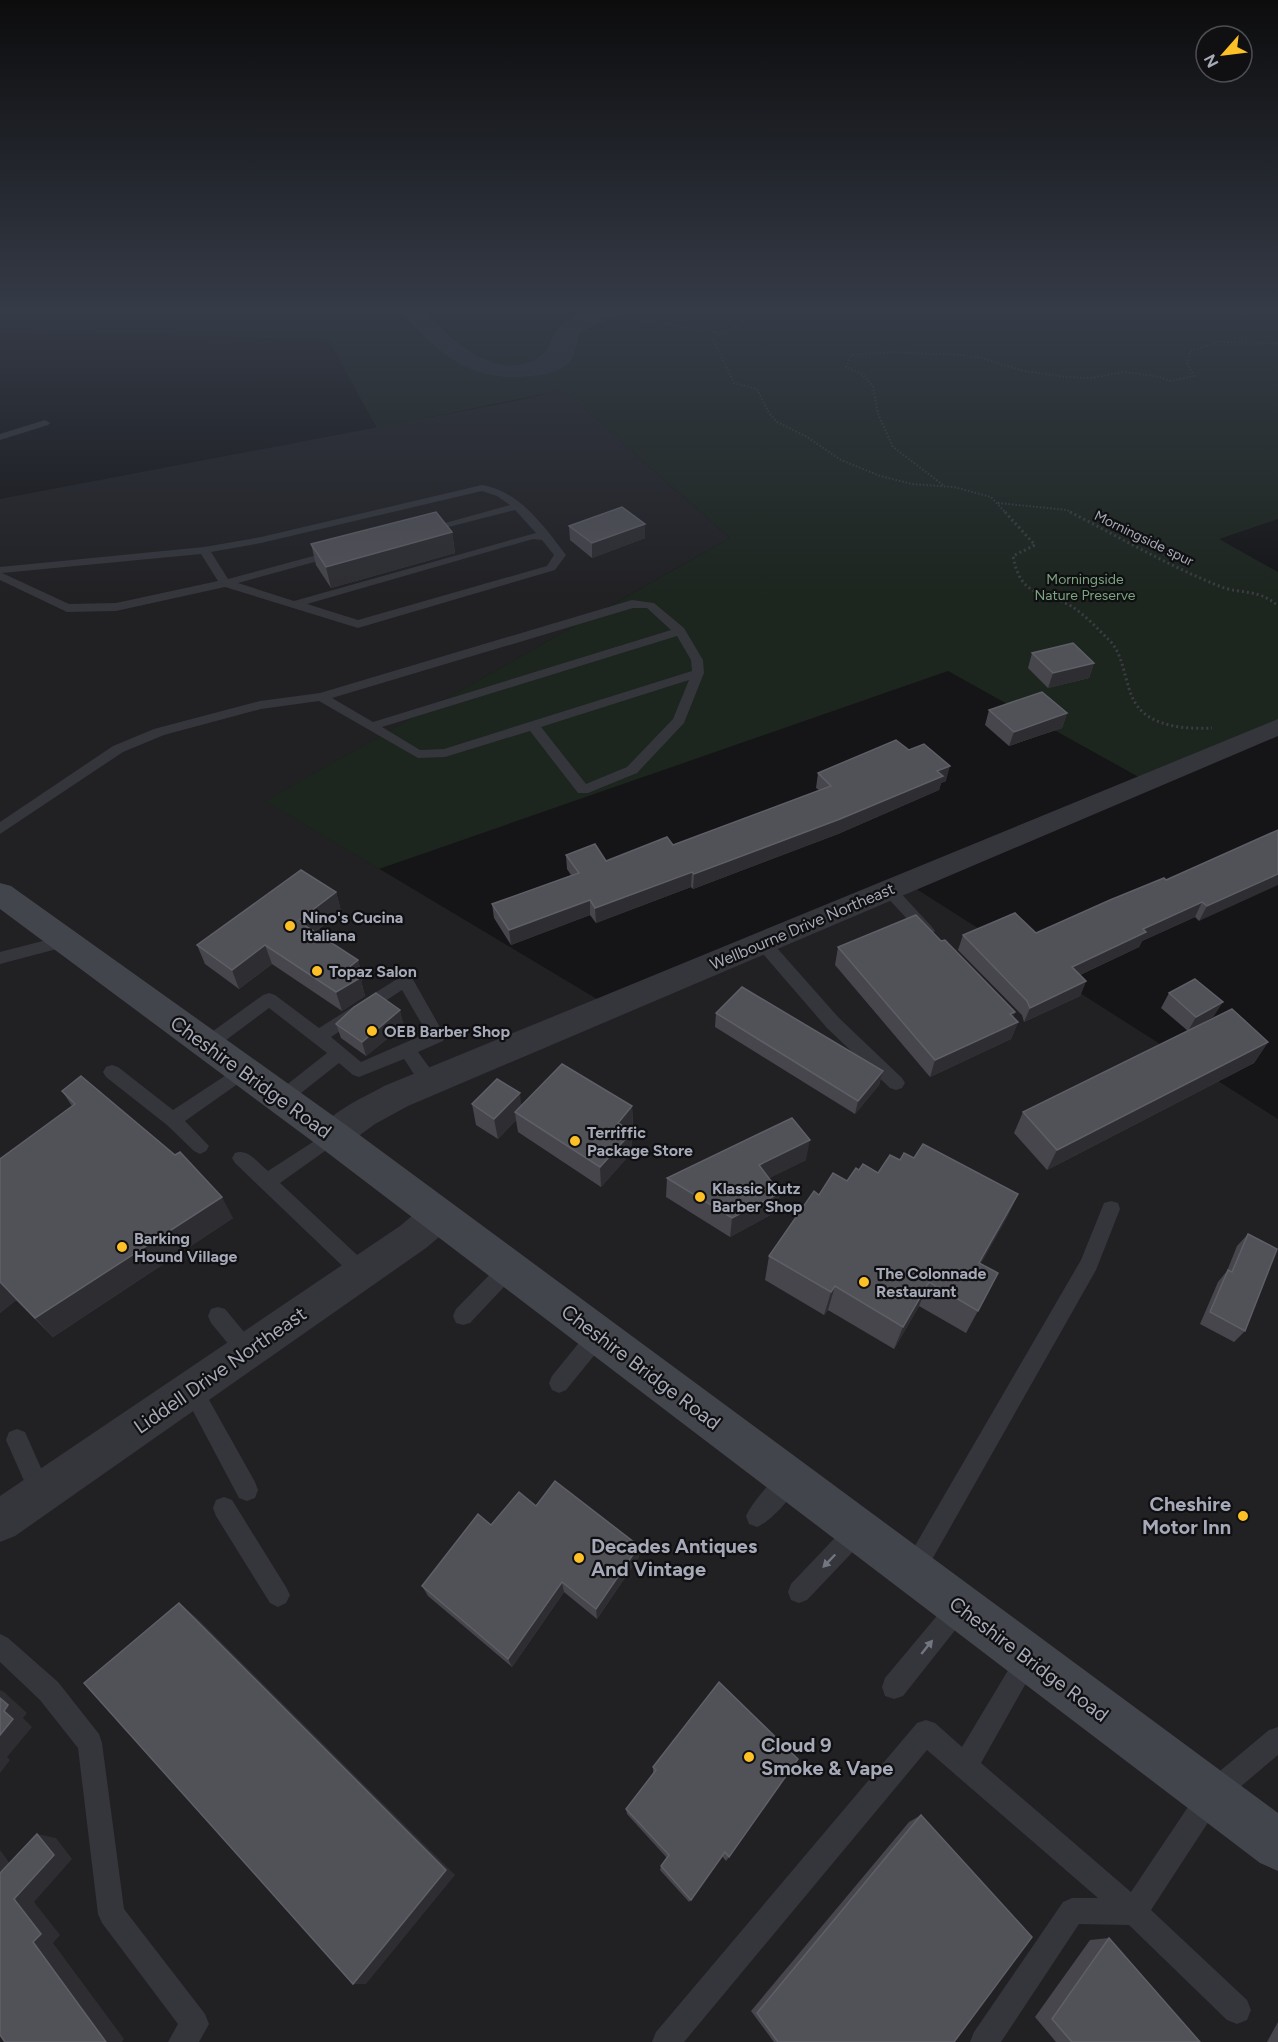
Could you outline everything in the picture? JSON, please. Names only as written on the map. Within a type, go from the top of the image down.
[{"type":"main road","name":"Cheshire Bridge Road","points":[[0,894],[333,1136],[1278,1845]]},
{"type":"street","name":"Wellbourne Drive Northeast","points":[[333,1136],[363,1114],[431,1082],[1278,727]]},
{"type":"street","name":"Liddell Drive Northeast","points":[[0,1521],[413,1237],[438,1216]]},
{"type":"lane","points":[[0,437],[45,423]]},
{"type":"lane","points":[[0,570],[204,550],[261,540],[482,488],[492,488],[501,492],[518,506],[560,555],[551,568],[358,624],[225,583],[204,550]]},
{"type":"lane","points":[[417,532],[518,506]]},
{"type":"lane","points":[[295,604],[533,536],[545,537]]},
{"type":"lane","points":[[0,576],[68,608],[116,607],[225,583],[350,550]]},
{"type":"lane","points":[[0,829],[118,749],[159,732],[260,705],[321,698],[632,604],[650,605],[680,631],[697,660],[698,673],[679,720],[632,770],[583,790],[532,725]]},
{"type":"lane","points":[[370,727],[680,631]]},
{"type":"lane","points":[[321,698],[418,754],[445,753],[698,673]]},
{"type":"lane","points":[[889,890],[936,940]]},
{"type":"lane","points":[[0,958],[66,940]]},
{"type":"lane","points":[[763,943],[833,1023],[896,1083]]},
{"type":"lane","points":[[207,1044],[269,999],[359,1070],[437,1036],[405,980],[318,1037]]},
{"type":"lane","points":[[406,1050],[431,1082]]},
{"type":"lane","points":[[281,1099],[339,1053]]},
{"type":"lane","points":[[173,1120],[243,1071]]},
{"type":"lane","points":[[112,1072],[173,1120],[200,1146]]},
{"type":"lane","points":[[267,1182],[333,1136]]},
{"type":"lane","points":[[241,1158],[362,1272]]},
{"type":"lane","points":[[913,1571],[1089,1264],[1111,1209]]},
{"type":"lane","points":[[463,1316],[509,1268]]},
{"type":"lane","points":[[218,1316],[247,1351]]},
{"type":"lane","points":[[559,1383],[598,1335]]},
{"type":"lane","points":[[192,1389],[247,1490]]},
{"type":"lane","points":[[17,1440],[41,1493]]},
{"type":"lane","points":[[757,1516],[790,1479]]},
{"type":"lane","points":[[224,1508],[278,1595]]},
{"type":"lane","points":[[799,1592],[858,1530]]},
{"type":"lane","points":[[894,1687],[960,1607]]},
{"type":"lane","points":[[0,1646],[49,1691],[90,1743],[111,1914],[195,2024],[182,2042]]},
{"type":"lane","points":[[965,1766],[1028,1658]]},
{"type":"lane","points":[[666,2042],[926,1732],[1134,1912],[1237,2010]]},
{"type":"lane","points":[[1134,1912],[1211,1795],[1278,1738]]},
{"type":"lane","points":[[984,2042],[1072,1911],[1134,1912]]},
{"type":"path","points":[[765,405],[777,422],[807,437],[841,460],[880,476],[912,484],[944,485],[992,497],[1035,545],[1013,556],[1015,573],[1026,589],[1042,598],[1071,606],[1115,648],[1135,701],[1144,714],[1161,722],[1196,729],[1219,728]]},
{"type":"path","points":[[876,405],[893,447],[944,485]]},
{"type":"path","name":"Morningside spur","points":[[997,503],[1067,510],[1158,558],[1221,587],[1267,596],[1278,606]]},
{"type":"shaded area","points":[[493,405],[580,405],[730,538],[266,801],[617,1011],[907,883],[1278,1119],[1278,2042],[0,2042],[0,499]]},
{"type":"green space","name":"Morningside Nature Preserve","points":[[364,405],[488,405],[377,428]]},
{"type":"green space","name":"Morningside Nature Preserve","points":[[580,405],[1278,405],[1278,519],[1219,539],[1278,572],[1278,725],[1144,780],[948,671],[379,869],[265,801],[730,538]]},
{"type":"building","points":[[622,507],[645,524],[592,543],[569,526]]},
{"type":"building","points":[[436,512],[452,532],[326,567],[311,544]]},
{"type":"building","points":[[1073,643],[1094,663],[1053,673],[1032,653]]},
{"type":"building","points":[[1042,692],[1067,713],[1014,732],[989,710]]},
{"type":"building","points":[[896,740],[909,750],[924,744],[950,766],[937,771],[943,776],[840,819],[694,874],[692,872],[595,908],[590,900],[509,930],[492,904],[579,873],[566,855],[595,844],[606,861],[667,837],[673,845],[831,786],[818,773]]},
{"type":"building","points":[[1278,830],[1278,874],[1207,906],[1202,902],[1143,929],[1146,932],[1072,967],[1086,981],[1030,1008],[1027,1001],[963,935],[1015,913],[1036,933],[1110,900],[1164,878],[1166,880]]},
{"type":"building","points":[[301,870],[336,892],[298,921],[358,960],[347,969],[360,978],[336,992],[265,945],[232,970],[197,945]]},
{"type":"building","points":[[916,915],[941,941],[945,940],[1015,1012],[1010,1014],[1018,1022],[935,1060],[838,947]]},
{"type":"building","points":[[1195,979],[1223,1002],[1196,1017],[1169,993]]},
{"type":"building","points":[[742,987],[883,1071],[858,1101],[716,1013]]},
{"type":"building","points":[[376,993],[400,1010],[362,1042],[336,1024],[354,1007]]},
{"type":"building","points":[[1232,1009],[1268,1042],[1057,1150],[1023,1112]]},
{"type":"building","points":[[562,1064],[632,1106],[618,1123],[632,1132],[600,1167],[515,1112]]},
{"type":"building","points":[[81,1076],[175,1155],[180,1152],[222,1197],[35,1318],[0,1282],[0,1159],[75,1104],[62,1091]]},
{"type":"building","points":[[497,1079],[520,1093],[494,1119],[472,1104]]},
{"type":"building","points":[[792,1118],[810,1140],[759,1165],[780,1193],[732,1218],[667,1178]]},
{"type":"building","points":[[923,1144],[1018,1194],[979,1263],[998,1273],[978,1311],[929,1282],[903,1327],[835,1286],[831,1292],[769,1256],[814,1191],[819,1195],[833,1173],[847,1181],[856,1168],[859,1170],[863,1164],[878,1173],[890,1155],[900,1160],[904,1153],[914,1158]]},
{"type":"building","points":[[1248,1234],[1277,1249],[1245,1331],[1210,1312],[1228,1270],[1232,1272]]},
{"type":"building","points":[[555,1481],[639,1546],[596,1609],[562,1582],[508,1659],[422,1586],[478,1514],[491,1525],[519,1492],[536,1506]]},
{"type":"building","points":[[179,1603],[446,1870],[353,1984],[84,1683]]},
{"type":"building","points":[[719,1682],[798,1759],[729,1857],[725,1852],[691,1900],[661,1866],[669,1855],[626,1809],[656,1770],[653,1767]]},
{"type":"building","points":[[0,1698],[8,1705],[4,1711],[13,1719],[0,1735]]},
{"type":"building","points":[[921,1815],[1032,1937],[954,2042],[778,2042],[757,2013]]},
{"type":"building","points":[[37,1834],[54,1855],[14,1899],[41,1934],[33,1942],[106,2042],[5,2042],[0,2035],[0,1873]]},
{"type":"building","points":[[1109,1938],[1200,2042],[1072,2042],[1052,2019]]},
{"type":"place","name":"Nino's Cucina Italiana","points":[[290,926]]},
{"type":"place","name":"Topaz Salon","points":[[317,971]]},
{"type":"place","name":"OEB Barber Shop","points":[[372,1031]]},
{"type":"place","name":"Terriffic Package Store","points":[[575,1141]]},
{"type":"place","name":"Klassic Kutz Barber Shop","points":[[700,1197]]},
{"type":"place","name":"Barking Hound Village","points":[[122,1247]]},
{"type":"place","name":"The Colonnade Restaurant","points":[[864,1282]]},
{"type":"place","name":"Cheshire Motor Inn","points":[[1243,1516]]},
{"type":"place","name":"Decades Antiques And Vintage","points":[[579,1558]]},
{"type":"place","name":"Cloud 9 Smoke & Vape","points":[[749,1757]]}]
